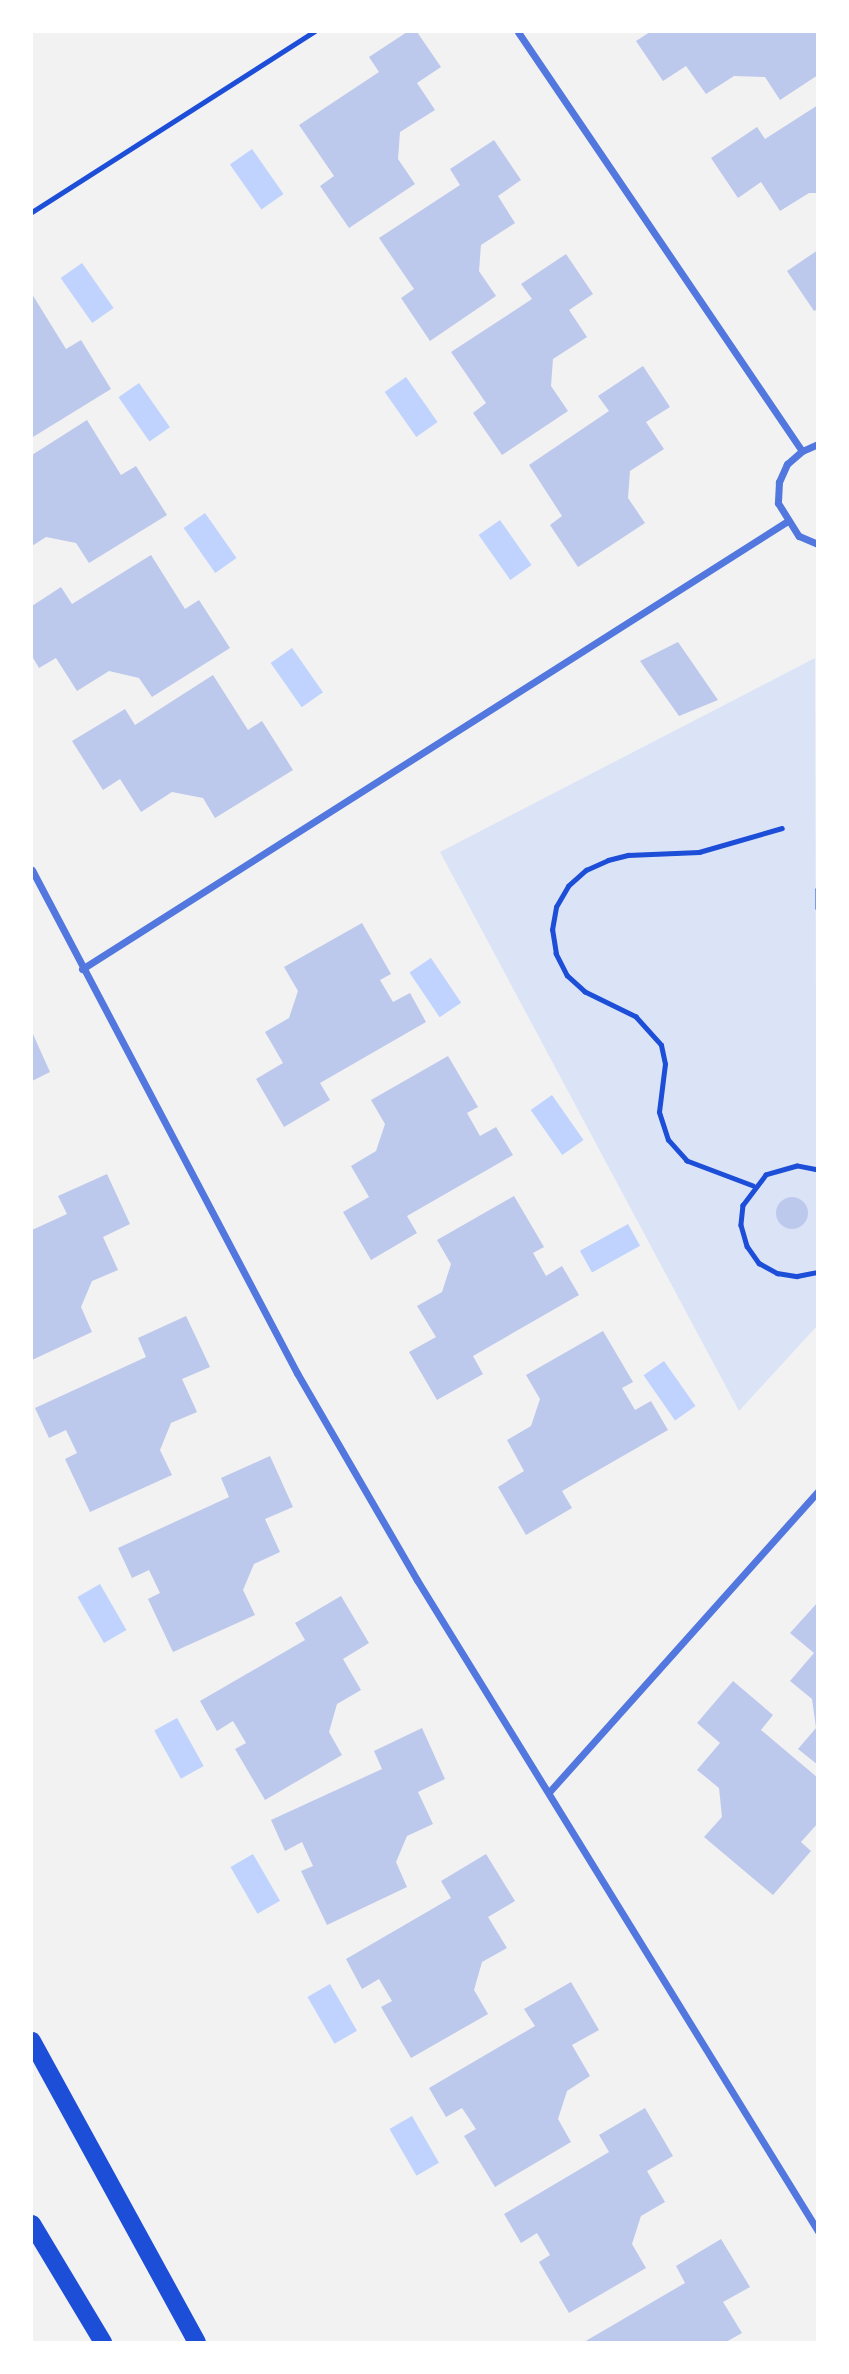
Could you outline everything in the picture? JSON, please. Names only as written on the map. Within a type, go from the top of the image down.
[{"type":"main road","points":[[32,2041],[197,2343]]},
{"type":"main road","points":[[32,2224],[103,2343]]},
{"type":"street","points":[[518,32],[802,451]]},
{"type":"street","points":[[817,444],[802,451],[779,482],[778,503],[786,522],[799,536],[817,544]]},
{"type":"street","points":[[82,969],[786,522]]},
{"type":"street","points":[[32,870],[297,1373],[417,1580],[550,1791],[817,2231]]},
{"type":"street","points":[[550,1791],[817,1491]]},
{"type":"path","points":[[32,212],[314,32]]},
{"type":"path","points":[[753,1186],[687,1161],[668,1140],[659,1112],[665,1064],[661,1045],[636,1017],[585,992],[567,976],[556,954],[552,930],[556,907],[568,886],[586,870],[608,860],[699,852],[782,828]]},
{"type":"path","points":[[817,889],[817,908]]},
{"type":"path","points":[[817,1170],[780,1168],[753,1186],[743,1205],[741,1226],[747,1245],[759,1263],[777,1273],[797,1276],[817,1272]]},
{"type":"shaded area","points":[[815,658],[817,1326],[739,1411],[440,852]]},
{"type":"water","points":[[252,149],[284,194],[261,210],[230,164]]},
{"type":"water","points":[[82,263],[114,308],[92,323],[61,278]]},
{"type":"water","points":[[406,377],[438,422],[416,437],[385,392]]},
{"type":"water","points":[[139,383],[170,427],[149,442],[119,397]]},
{"type":"water","points":[[205,513],[237,558],[215,573],[184,528]]},
{"type":"water","points":[[500,520],[532,565],[510,580],[479,535]]},
{"type":"water","points":[[292,648],[323,692],[302,707],[271,663]]},
{"type":"water","points":[[431,958],[461,1003],[440,1017],[409,973]]},
{"type":"water","points":[[552,1095],[584,1140],[562,1155],[531,1110]]},
{"type":"water","points":[[628,1224],[640,1246],[592,1273],[580,1251]]},
{"type":"water","points":[[664,1361],[696,1406],[675,1420],[644,1375]]},
{"type":"water","points":[[100,1584],[126,1630],[104,1643],[77,1597]]},
{"type":"water","points":[[177,1718],[204,1766],[181,1779],[154,1731]]},
{"type":"water","points":[[253,1854],[280,1901],[257,1914],[230,1867]]},
{"type":"water","points":[[330,1984],[357,2031],[334,2044],[307,1997]]},
{"type":"water","points":[[412,2116],[439,2163],[416,2176],[389,2129]]},
{"type":"building","points":[[407,32],[417,32],[441,67],[417,83],[435,110],[400,132],[398,159],[415,184],[349,228],[320,186],[334,176],[299,125],[379,72],[369,57]]},
{"type":"building","points":[[650,32],[818,32],[818,75],[780,100],[765,77],[734,76],[706,94],[686,66],[663,81],[636,41]]},
{"type":"building","points":[[818,105],[818,193],[809,193],[780,211],[761,182],[738,198],[711,158],[757,127],[765,139]]},
{"type":"building","points":[[494,140],[521,180],[498,196],[515,223],[481,245],[479,271],[496,296],[430,341],[401,298],[414,289],[379,238],[460,185],[450,169]]},
{"type":"building","points":[[818,250],[818,309],[814,311],[787,271]]},
{"type":"building","points":[[566,254],[593,294],[569,310],[587,337],[553,359],[551,386],[568,411],[502,455],[473,413],[486,403],[451,352],[532,299],[521,284]]},
{"type":"building","points":[[32,294],[66,349],[81,340],[111,389],[33,437]]},
{"type":"building","points":[[643,366],[670,407],[646,422],[664,449],[630,471],[628,498],[645,523],[578,567],[550,525],[562,516],[529,465],[609,411],[598,396]]},
{"type":"building","points":[[87,420],[121,475],[136,466],[167,515],[89,563],[76,543],[46,537],[32,546],[32,455]]},
{"type":"building","points":[[151,555],[185,609],[199,600],[230,648],[152,697],[139,678],[109,671],[77,691],[56,658],[39,668],[32,656],[32,606],[61,587],[72,604]]},
{"type":"building","points":[[678,642],[718,700],[679,716],[640,661]]},
{"type":"building","points":[[213,675],[248,730],[262,721],[293,770],[215,818],[203,798],[172,792],[141,812],[120,779],[103,790],[72,741],[125,709],[135,725]]},
{"type":"building","points":[[362,923],[391,974],[380,980],[393,1002],[410,993],[426,1022],[320,1083],[330,1100],[284,1127],[256,1079],[283,1063],[265,1032],[289,1018],[298,991],[284,967]]},
{"type":"building","points":[[32,1032],[50,1072],[32,1081]]},
{"type":"building","points":[[448,1056],[478,1107],[467,1113],[480,1136],[496,1127],[513,1155],[407,1216],[417,1233],[371,1260],[343,1212],[369,1197],[351,1166],[376,1151],[385,1124],[371,1100]]},
{"type":"building","points":[[107,1174],[130,1224],[103,1237],[118,1270],[92,1281],[81,1307],[92,1332],[32,1360],[32,1230],[67,1214],[58,1196]]},
{"type":"building","points":[[514,1196],[544,1247],[533,1253],[546,1276],[562,1266],[579,1295],[473,1356],[483,1374],[437,1400],[409,1352],[436,1337],[417,1306],[442,1292],[451,1264],[437,1240]]},
{"type":"building","points":[[792,1197],[803,1202],[808,1213],[803,1224],[792,1229],[781,1224],[776,1213],[781,1202]]},
{"type":"building","points":[[186,1316],[210,1367],[182,1379],[197,1412],[171,1423],[160,1450],[172,1475],[90,1512],[65,1459],[77,1453],[66,1430],[49,1438],[35,1408],[146,1357],[138,1338]]},
{"type":"building","points":[[603,1331],[633,1382],[622,1388],[635,1410],[651,1401],[668,1430],[562,1491],[572,1508],[526,1535],[498,1487],[524,1471],[507,1440],[531,1426],[540,1399],[526,1375]]},
{"type":"building","points":[[270,1456],[293,1507],[265,1519],[280,1552],[254,1564],[243,1590],[255,1615],[173,1652],[148,1599],[160,1593],[149,1570],[132,1578],[118,1548],[229,1497],[221,1478]]},
{"type":"building","points":[[341,1596],[369,1643],[343,1659],[361,1690],[337,1704],[329,1732],[342,1755],[265,1800],[235,1749],[246,1743],[233,1721],[217,1731],[200,1701],[305,1640],[295,1623]]},
{"type":"building","points":[[818,1602],[818,1765],[798,1749],[816,1728],[812,1699],[790,1681],[814,1653],[790,1633]]},
{"type":"building","points":[[733,1681],[773,1715],[761,1730],[818,1778],[818,1823],[801,1842],[811,1851],[773,1895],[704,1837],[722,1817],[719,1788],[697,1770],[720,1743],[697,1723]]},
{"type":"building","points":[[422,1728],[445,1779],[418,1792],[433,1824],[407,1836],[396,1862],[407,1887],[327,1925],[301,1871],[313,1866],[302,1842],[285,1851],[271,1820],[382,1769],[374,1751]]},
{"type":"building","points":[[486,1854],[515,1901],[488,1917],[507,1948],[482,1962],[474,1990],[488,2014],[411,2058],[381,2007],[392,2001],[379,1979],[362,1989],[346,1959],[451,1898],[441,1881]]},
{"type":"building","points":[[571,1982],[599,2030],[572,2045],[590,2076],[567,2091],[558,2119],[571,2142],[495,2187],[464,2136],[476,2129],[462,2108],[446,2117],[429,2088],[535,2026],[524,2009]]},
{"type":"building","points":[[645,2108],[673,2156],[647,2171],[665,2202],[641,2216],[632,2244],[646,2268],[569,2313],[539,2262],[550,2255],[537,2233],[521,2243],[504,2214],[609,2152],[599,2135]]},
{"type":"building","points":[[721,2239],[750,2287],[723,2302],[742,2333],[726,2342],[584,2342],[685,2283],[676,2266]]}]
